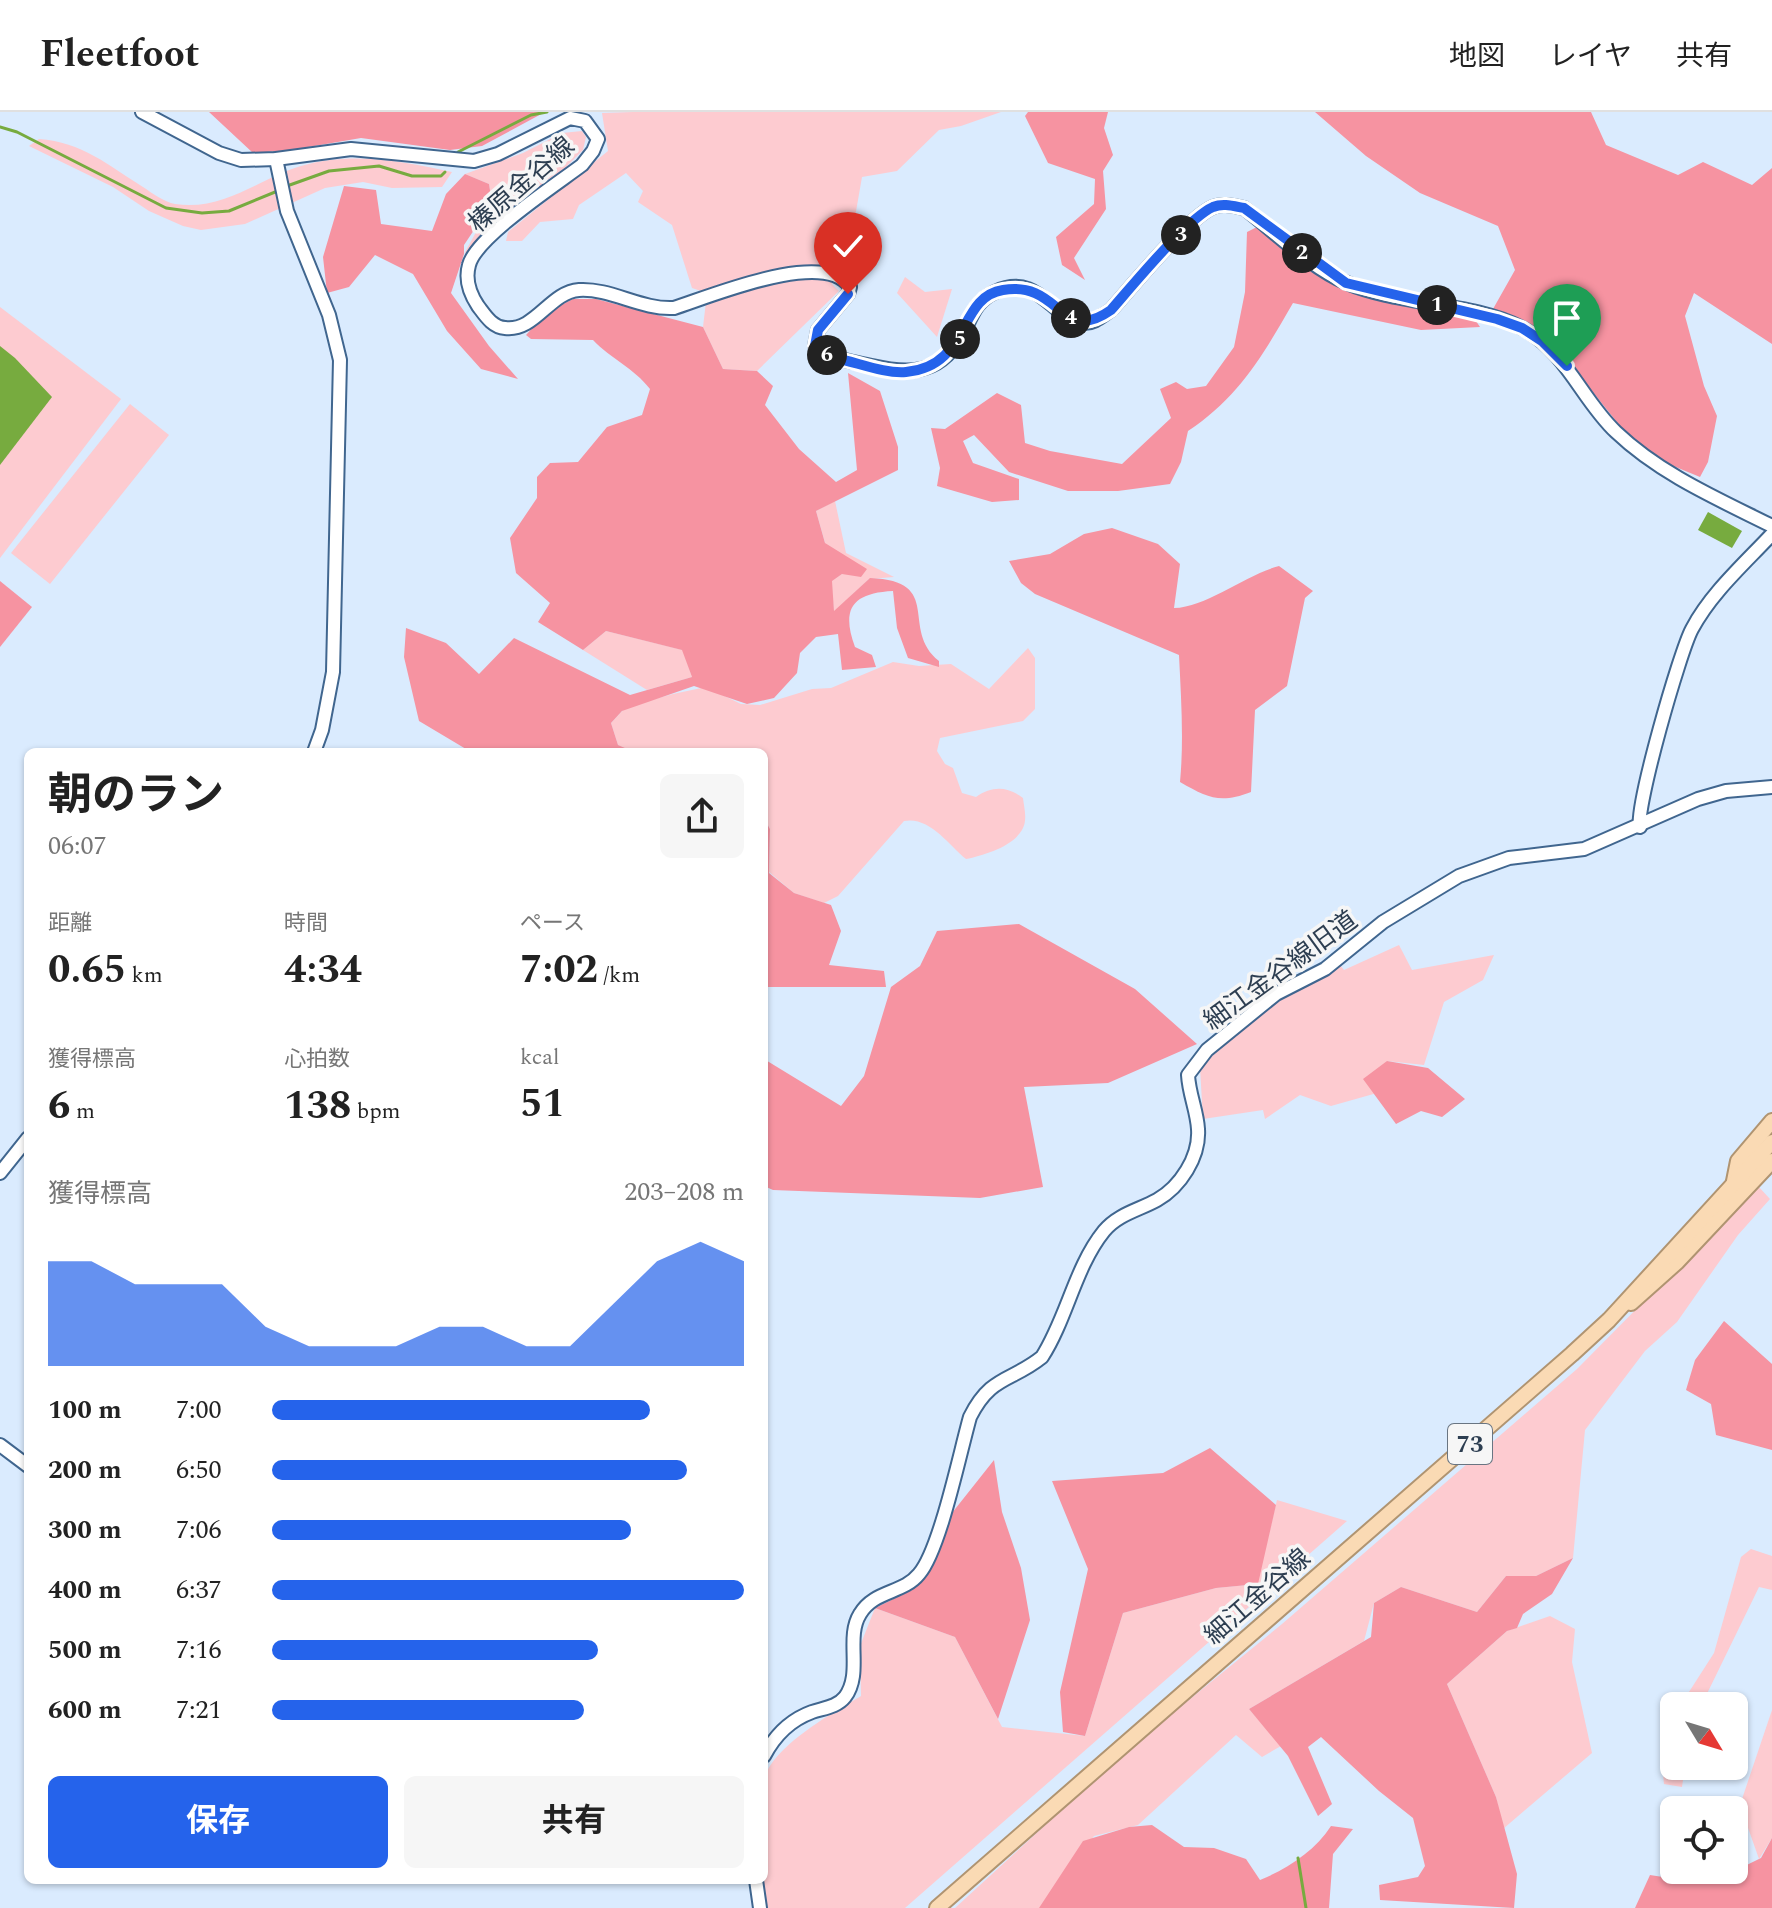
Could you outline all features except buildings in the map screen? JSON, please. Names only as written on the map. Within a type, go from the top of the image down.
[{"type":"main road","name":"73","points":[[1733,1186],[1738,1161],[1772,1121]]},
{"type":"main road","name":"細江金谷線","points":[[1609,1320],[1772,1142]]},
{"type":"main road","name":"細江金谷線","points":[[937,1908],[1609,1320],[1649,1291],[1772,1161]]},
{"type":"street","name":"榛原金谷線","points":[[142,112],[219,153],[241,160],[276,159],[351,149],[474,161],[498,154],[570,118],[585,121],[598,139],[582,165],[487,238],[469,264],[468,283],[475,302],[491,322],[502,328],[524,325],[569,291],[596,291],[661,309],[674,308],[785,274],[812,272],[841,278],[850,287],[848,294],[818,330],[815,346],[825,355],[903,373],[921,370],[950,352],[960,340],[976,304],[998,290],[1033,290],[1069,318],[1083,323],[1095,321],[1111,310],[1196,219],[1213,207],[1226,204],[1244,208],[1346,283],[1497,319],[1522,328],[1542,341],[1567,366],[1613,430],[1644,456],[1684,481],[1772,526]]},
{"type":"street","points":[[276,159],[287,211],[329,315],[340,360],[333,672],[315,748]]},
{"type":"street","points":[[1640,827],[1645,786],[1691,629],[1772,534]]},
{"type":"street","name":"細江金谷線旧道","points":[[768,1750],[781,1731],[791,1723],[844,1699],[852,1684],[857,1617],[870,1600],[909,1584],[921,1573],[932,1549],[970,1417],[977,1403],[1002,1378],[1028,1368],[1042,1357],[1093,1248],[1106,1229],[1122,1215],[1159,1199],[1178,1184],[1188,1168],[1198,1130],[1188,1075],[1207,1050],[1276,994],[1325,969],[1383,922],[1441,885],[1509,858],[1584,849],[1698,799],[1726,791],[1772,787]]},
{"type":"street","points":[[0,1173],[24,1143]]},
{"type":"street","points":[[0,1445],[24,1463]]},
{"type":"street","points":[[757,1884],[760,1908]]},
{"type":"shaded area","points":[[209,112],[545,112],[482,146],[450,150],[361,138],[253,153]]},
{"type":"shaded area","points":[[1001,112],[939,130],[897,171],[862,177],[850,246],[832,284],[839,291],[757,371],[723,369],[703,327],[707,293],[692,288],[672,225],[638,202],[643,191],[626,173],[579,205],[573,219],[540,222],[522,241],[506,241],[508,232],[608,151],[602,113]]},
{"type":"shaded area","points":[[1028,112],[1108,112],[1104,128],[1113,155],[1103,171],[1106,209],[1074,258],[1085,280],[1062,265],[1056,237],[1094,204],[1095,179],[1048,163],[1025,116]]},
{"type":"shaded area","points":[[1315,112],[1591,112],[1606,145],[1678,175],[1703,162],[1752,185],[1772,168],[1772,344],[1694,293],[1685,316],[1704,386],[1717,416],[1708,462],[1700,477],[1654,458],[1620,426],[1543,330],[1493,309],[1515,270],[1498,226],[1420,193],[1366,156]]},
{"type":"shaded area","points":[[582,131],[586,137],[583,150],[464,254],[492,203],[489,184],[465,174],[523,153],[562,133]]},
{"type":"shaded area","points":[[39,139],[82,150],[158,197],[175,204],[193,205],[225,199],[301,166],[339,159],[396,161],[452,172],[442,187],[392,188],[363,182],[325,188],[245,224],[201,230],[183,226],[149,211],[113,187],[29,146]]},
{"type":"shaded area","points":[[465,174],[489,184],[492,203],[464,245],[451,293],[489,346],[518,379],[481,369],[447,331],[413,274],[375,255],[349,287],[327,293],[323,257],[344,186],[376,190],[381,224],[432,231],[446,194]]},
{"type":"shaded area","points":[[1259,226],[1369,296],[1474,318],[1480,327],[1421,330],[1293,303],[1236,389],[1188,431],[1181,462],[1170,484],[1118,491],[1068,491],[1009,472],[974,435],[963,441],[973,463],[1019,479],[1019,500],[992,502],[937,486],[940,468],[931,428],[945,429],[997,393],[1021,405],[1025,443],[1050,451],[1122,464],[1171,418],[1160,389],[1176,382],[1187,389],[1206,386],[1234,347],[1245,292],[1247,232]]},
{"type":"shaded area","points":[[905,277],[925,292],[952,289],[937,337],[897,293]]},
{"type":"shaded area","points":[[573,299],[596,299],[703,327],[723,369],[757,371],[773,386],[765,405],[799,449],[836,482],[857,470],[848,373],[880,391],[898,447],[898,470],[816,511],[825,543],[867,569],[861,577],[842,574],[832,581],[834,611],[870,578],[893,581],[907,588],[918,609],[922,635],[939,661],[939,667],[908,658],[897,628],[893,591],[879,592],[868,595],[853,606],[849,622],[855,647],[872,655],[876,667],[842,670],[838,634],[816,637],[800,653],[797,673],[774,698],[747,704],[694,686],[622,711],[611,723],[618,745],[625,748],[464,748],[419,721],[404,657],[406,628],[446,643],[479,674],[514,638],[630,695],[692,677],[682,650],[606,631],[583,650],[538,622],[550,603],[516,573],[510,538],[537,498],[537,477],[550,463],[578,462],[607,427],[642,415],[650,389],[593,340],[531,339],[526,335],[547,312]]},
{"type":"shaded area","points":[[0,307],[121,399],[0,558]]},
{"type":"shaded area","points":[[0,346],[52,397],[0,465]]},
{"type":"shaded area","points":[[130,404],[169,435],[50,584],[11,553]]},
{"type":"shaded area","points":[[835,501],[846,553],[894,577],[869,579],[834,612],[831,581],[842,574],[826,546],[816,511]]},
{"type":"shaded area","points":[[1708,512],[1742,531],[1732,548],[1698,530]]},
{"type":"shaded area","points":[[1112,528],[1158,544],[1180,564],[1174,608],[1213,597],[1279,566],[1313,591],[1305,598],[1287,686],[1255,710],[1251,792],[1231,798],[1214,798],[1180,782],[1179,655],[1035,594],[1021,583],[1009,561],[1050,554],[1084,534]]},
{"type":"shaded area","points":[[0,581],[32,607],[0,647]]},
{"type":"shaded area","points":[[606,631],[683,650],[692,677],[647,690],[583,650]]},
{"type":"shaded area","points":[[1028,648],[1035,658],[1035,709],[1023,721],[940,738],[937,751],[945,764],[953,768],[962,793],[976,797],[1000,789],[1023,798],[1025,822],[1022,830],[1012,841],[997,849],[966,859],[930,827],[904,821],[838,896],[824,903],[794,893],[769,872],[768,748],[624,748],[618,745],[611,723],[626,707],[673,694],[706,687],[741,704],[760,705],[812,689],[831,688],[893,662],[919,666],[951,664],[989,689]]},
{"type":"shaded area","points":[[768,825],[769,873],[794,893],[831,905],[841,931],[829,965],[884,971],[886,987],[768,987]]},
{"type":"shaded area","points":[[1019,924],[1135,989],[1197,1044],[1108,1083],[1024,1087],[1043,1187],[980,1198],[768,1188],[768,1061],[841,1106],[864,1076],[891,987],[920,966],[937,931]]},
{"type":"shaded area","points":[[1399,945],[1412,970],[1494,955],[1483,980],[1444,1002],[1424,1065],[1387,1061],[1377,1093],[1331,1106],[1300,1095],[1265,1119],[1263,1110],[1203,1119],[1200,1068],[1230,1037],[1265,1010],[1340,965],[1344,970]]},
{"type":"shaded area","points":[[1387,1061],[1428,1068],[1465,1099],[1442,1117],[1421,1111],[1396,1124],[1363,1079]]},
{"type":"shaded area","points":[[1758,1186],[1770,1199],[1738,1235],[1677,1322],[1645,1351],[1585,1430],[1573,1558],[1536,1576],[1506,1576],[1477,1612],[1401,1587],[1374,1603],[1364,1641],[1249,1709],[1281,1746],[1262,1757],[1236,1735],[1138,1825],[1094,1836],[1040,1908],[955,1908],[1125,1752],[1282,1624],[1577,1369]]},
{"type":"shaded area","points":[[1724,1321],[1772,1364],[1772,1450],[1716,1435],[1711,1404],[1686,1390],[1695,1360]]},
{"type":"shaded area","points":[[1210,1448],[1276,1505],[1258,1584],[1216,1588],[1123,1613],[1085,1736],[1063,1732],[1060,1692],[1088,1569],[1052,1481],[1163,1473]]},
{"type":"shaded area","points":[[994,1460],[1002,1512],[1021,1568],[1030,1620],[998,1719],[955,1637],[875,1608],[912,1590],[927,1576],[948,1518]]},
{"type":"shaded area","points":[[1277,1500],[1347,1521],[905,1908],[763,1908],[760,1884],[768,1884],[768,1770],[791,1743],[861,1696],[860,1646],[875,1608],[955,1637],[1002,1727],[1085,1736],[1123,1613],[1216,1588],[1257,1584]]},
{"type":"shaded area","points":[[1751,1549],[1772,1556],[1772,1590],[1759,1587],[1708,1692],[1689,1692],[1714,1653],[1741,1557]]},
{"type":"shaded area","points":[[1573,1558],[1552,1594],[1523,1614],[1517,1628],[1507,1631],[1447,1684],[1496,1797],[1517,1874],[1514,1908],[1380,1900],[1379,1885],[1418,1877],[1425,1866],[1413,1818],[1321,1737],[1308,1747],[1332,1804],[1318,1816],[1288,1756],[1249,1709],[1371,1637],[1374,1603],[1401,1587],[1477,1612],[1506,1576],[1536,1576]]},
{"type":"shaded area","points":[[1550,1616],[1575,1629],[1572,1662],[1592,1753],[1503,1829],[1496,1797],[1447,1684],[1507,1631]]},
{"type":"shaded area","points":[[1772,1710],[1772,1838],[1759,1859],[1748,1828],[1748,1796],[1743,1796]]},
{"type":"shaded area","points":[[1664,1780],[1683,1780],[1682,1787],[1664,1784]]},
{"type":"shaded area","points":[[1152,1825],[1184,1847],[1214,1848],[1246,1859],[1260,1880],[1300,1858],[1331,1826],[1353,1829],[1333,1854],[1329,1908],[1039,1908],[1083,1841],[1129,1827]]},
{"type":"shaded area","points":[[1772,1838],[1772,1908],[1635,1908],[1650,1875],[1660,1877],[1660,1884],[1748,1884],[1748,1864],[1761,1858]]},
{"type":"waterway","points":[[458,152],[531,115],[547,112]]},
{"type":"waterway","points":[[0,127],[17,132],[166,208],[202,213],[229,211],[280,190]]},
{"type":"waterway","points":[[287,186],[329,171],[379,166],[412,176],[441,176],[445,172]]},
{"type":"waterway","points":[[1298,1858],[1306,1908]]},
{"type":"route","points":[[848,294],[818,330],[814,338],[815,346],[825,355],[835,358],[903,373],[921,370],[937,363],[950,352],[960,340],[976,304],[998,290],[1033,290],[1069,318],[1083,323],[1095,321],[1111,310],[1196,219],[1213,207],[1226,204],[1244,208],[1346,283],[1497,319],[1522,328],[1542,341],[1567,366]]}]
